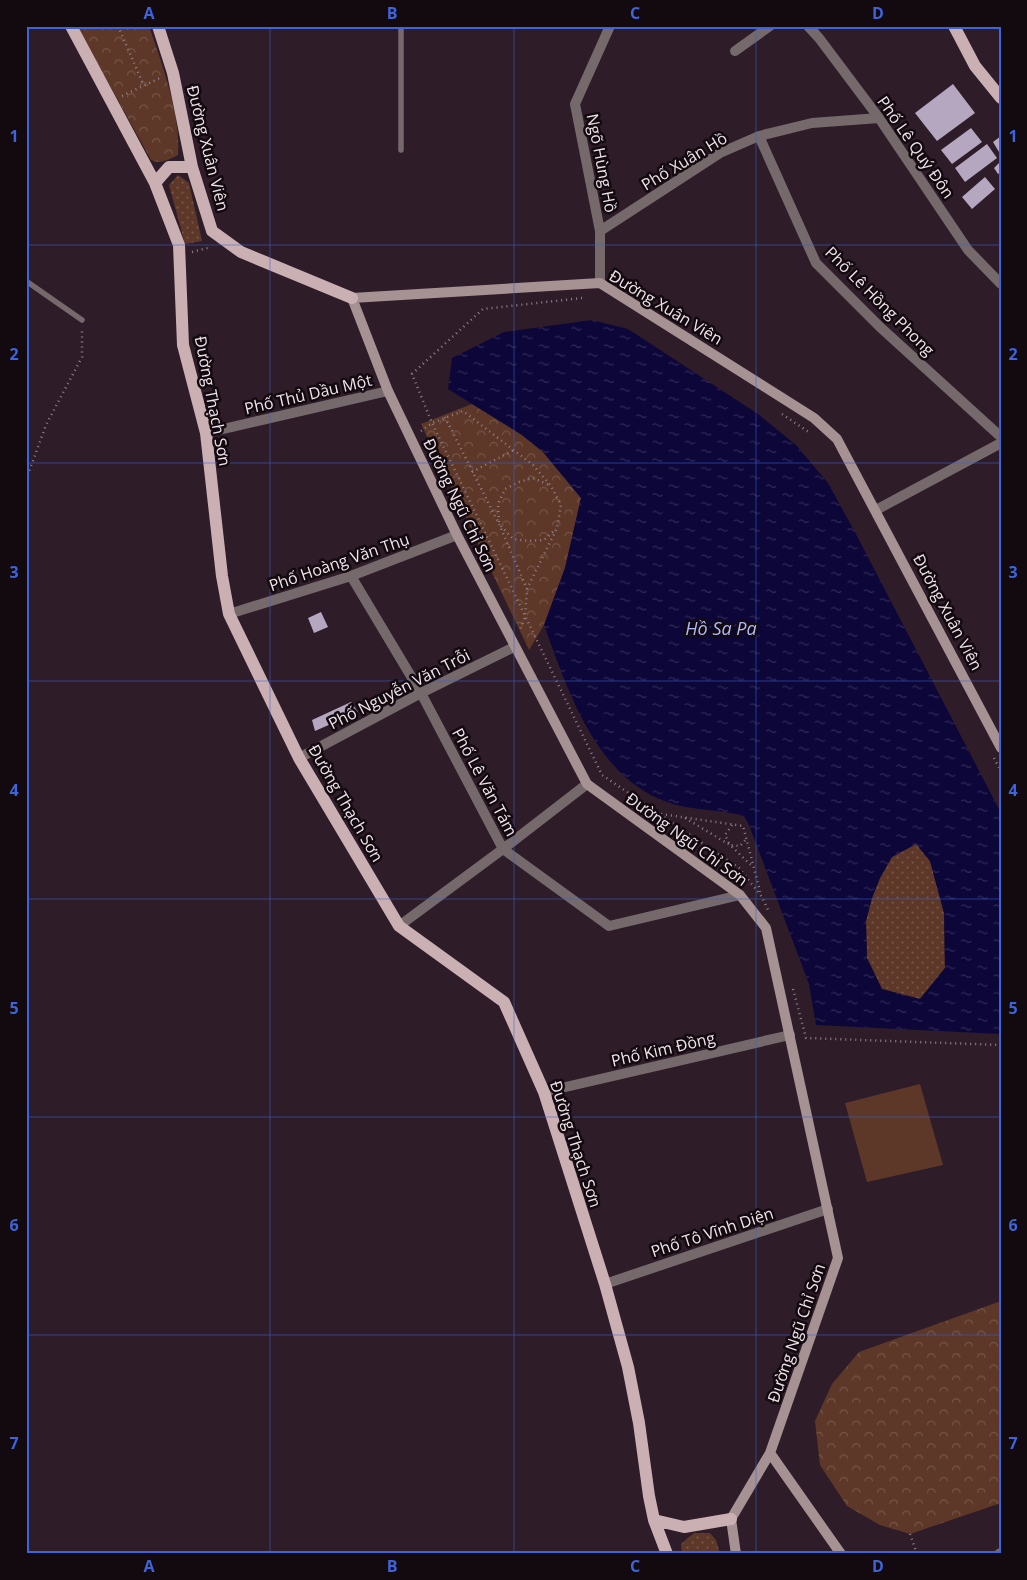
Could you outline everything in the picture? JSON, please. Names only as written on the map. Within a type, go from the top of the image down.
[{"type":"main road","name":"Đường Thạch Sơn","points":[[71,26],[155,183],[179,245],[183,345],[206,434],[222,576],[230,614],[299,758],[399,926],[504,1002],[544,1092],[605,1284],[628,1367],[639,1423],[648,1496],[654,1520],[667,1554]]},
{"type":"main road","name":"Đường Xuân Viên","points":[[158,26],[173,73],[192,168],[212,231],[242,252],[352,298],[600,283],[814,418],[837,439],[876,510],[996,751]]},
{"type":"main road","points":[[954,26],[975,66],[1001,98]]},
{"type":"main road","points":[[155,183],[169,167],[192,168]]},
{"type":"main road","name":"Đường Ngũ Chỉ Sơn","points":[[352,298],[388,391],[457,535],[587,784],[740,895],[766,928],[838,1258],[770,1452],[731,1519]]},
{"type":"main road","points":[[770,1452],[841,1554]]},
{"type":"main road","points":[[654,1520],[684,1527],[731,1519],[736,1554]]},
{"type":"street","name":"Ngõ Hùng Hồ","points":[[600,283],[600,231],[575,104],[610,26]]},
{"type":"street","points":[[735,51],[770,26]]},
{"type":"street","name":"Phố Lê Quý Đôn","points":[[808,26],[879,118],[968,250],[1001,284]]},
{"type":"street","name":"Phố Xuân Hồ","points":[[600,231],[720,153],[759,136],[812,123],[879,118]]},
{"type":"street","name":"Phố Lê Hồng Phong","points":[[759,136],[816,263],[880,327],[1001,437]]},
{"type":"street","name":"Phố Thủ Dầu Một","points":[[206,434],[388,391]]},
{"type":"street","points":[[876,510],[1001,442]]},
{"type":"street","name":"Phố Hoàng Văn Thụ","points":[[230,614],[351,576],[457,535]]},
{"type":"street","name":"Phố Lê Văn Tám","points":[[351,576],[421,693],[503,849],[608,926],[740,895]]},
{"type":"street","name":"Phố Nguyễn Văn Trỗi","points":[[299,758],[421,693],[514,647]]},
{"type":"street","points":[[399,926],[587,784]]},
{"type":"street","name":"Phố Kim Đồng","points":[[544,1092],[790,1035]]},
{"type":"street","name":"Phố Tô Vĩnh Diện","points":[[605,1284],[828,1209]]},
{"type":"lane","points":[[401,26],[401,150]]},
{"type":"lane","points":[[26,281],[82,320]]},
{"type":"path","points":[[118,26],[144,86]]},
{"type":"path","points":[[112,101],[173,73]]},
{"type":"path","points":[[179,245],[189,253],[208,248],[212,231]]},
{"type":"path","points":[[584,297],[482,309],[412,374],[432,423],[602,775],[739,868],[762,896]]},
{"type":"path","points":[[26,480],[46,425],[82,357],[82,320]]},
{"type":"path","points":[[432,423],[463,411],[533,465],[550,486],[561,505],[557,528],[527,589],[525,618]]},
{"type":"path","points":[[777,411],[810,433]]},
{"type":"path","points":[[445,417],[499,524],[527,589]]},
{"type":"path","points":[[472,472],[514,450]]},
{"type":"path","points":[[550,486],[533,478],[505,489],[498,504],[499,524],[513,539],[530,541],[544,540],[557,528]]},
{"type":"path","points":[[996,751],[1001,771]]},
{"type":"path","points":[[659,814],[743,826],[762,896],[770,912]]},
{"type":"path","points":[[684,817],[730,845],[753,867]]},
{"type":"path","points":[[730,845],[725,835],[732,825]]},
{"type":"path","points":[[730,845],[740,846],[747,838]]},
{"type":"path","points":[[792,983],[806,1038],[1001,1045]]},
{"type":"path","points":[[910,1534],[917,1554]]},
{"type":"green space","points":[[77,26],[149,26],[174,107],[177,123],[178,155],[161,162],[151,160]]},
{"type":"green space","points":[[178,175],[189,183],[202,241],[185,244],[169,185]]},
{"type":"green space","points":[[472,404],[522,435],[543,452],[581,498],[565,568],[544,625],[529,650],[421,424]]},
{"type":"green space","points":[[916,844],[930,861],[944,913],[945,968],[920,999],[882,989],[867,958],[866,921],[880,878],[892,857]]},
{"type":"green space","points":[[920,1084],[943,1165],[867,1182],[845,1103]]},
{"type":"green space","points":[[1001,1301],[1001,1503],[910,1534],[880,1525],[847,1506],[820,1465],[815,1421],[832,1384],[859,1352]]},
{"type":"green space","points":[[694,1533],[710,1533],[716,1540],[720,1554],[682,1554],[681,1544]]},
{"type":"water","name":"Hồ Sa Pa","points":[[592,320],[628,329],[758,414],[796,445],[828,483],[1001,813],[1001,1034],[816,1025],[809,984],[744,816],[673,804],[647,793],[624,776],[605,755],[575,705],[544,625],[565,568],[581,498],[543,452],[522,435],[448,389],[452,358],[504,332]],"holes":[[[916,844],[930,861],[944,913],[945,968],[920,999],[882,989],[867,958],[866,921],[880,878],[892,857]]]},
{"type":"building","points":[[953,84],[975,113],[937,141],[915,113]]},
{"type":"building","points":[[971,128],[982,142],[952,164],[941,150]]},
{"type":"building","points":[[1001,136],[1001,151],[999,152],[993,142]]},
{"type":"building","points":[[987,144],[997,158],[965,182],[955,168]]},
{"type":"building","points":[[999,163],[1001,172],[998,174],[994,168]]},
{"type":"building","points":[[985,177],[995,189],[972,209],[962,197]]},
{"type":"building","points":[[321,612],[328,627],[314,633],[308,618]]},
{"type":"building","points":[[351,702],[358,712],[315,731],[312,720]]}]
